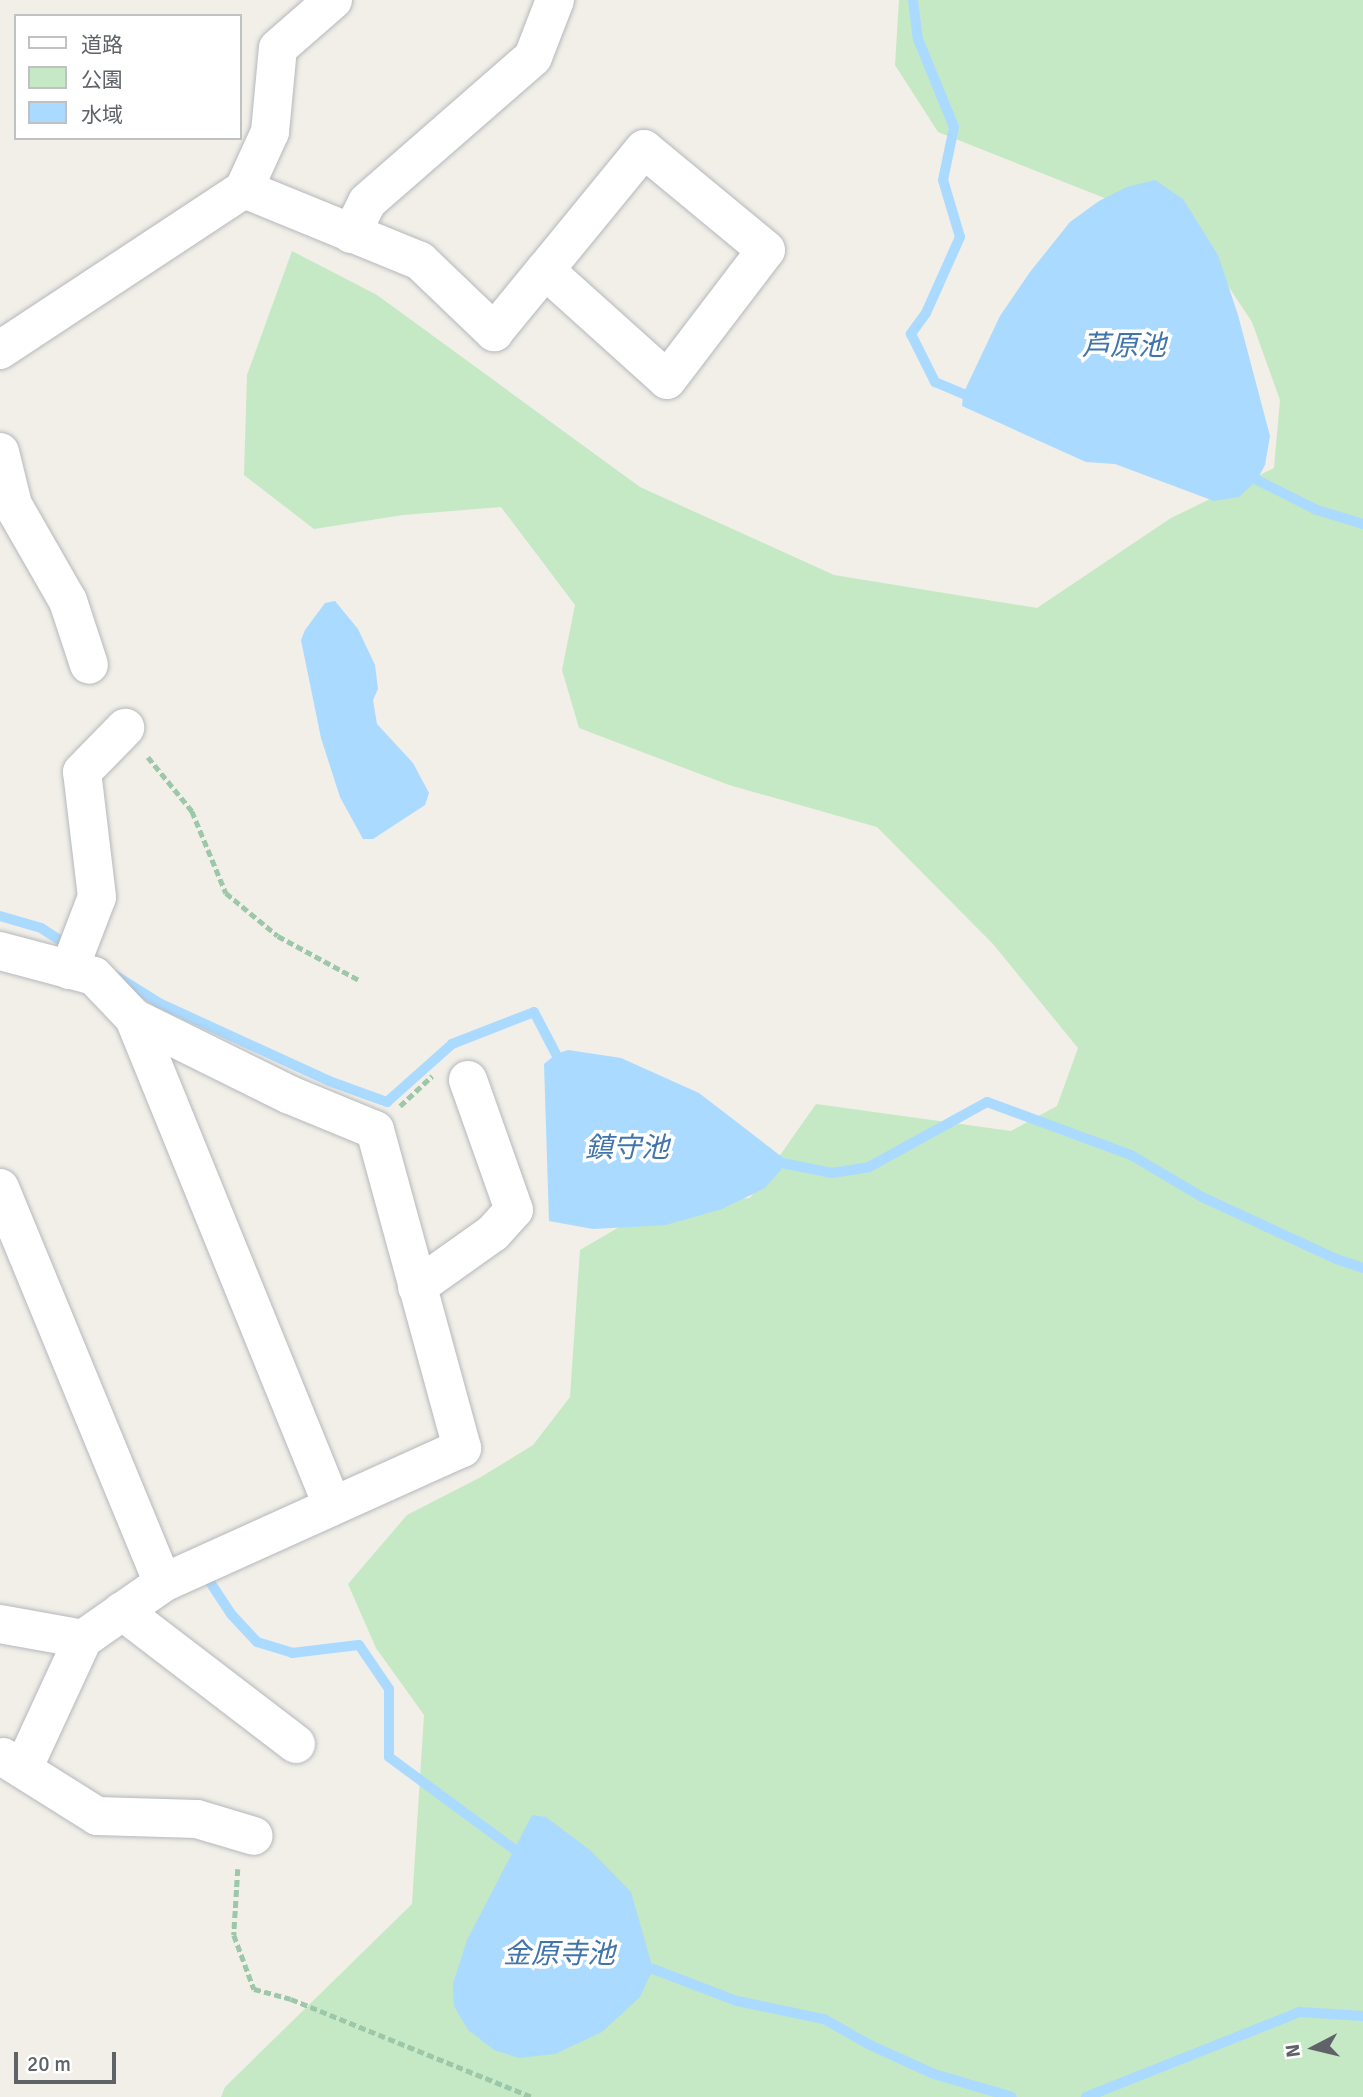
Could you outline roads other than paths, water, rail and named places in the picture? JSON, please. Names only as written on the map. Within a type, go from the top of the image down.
[{"type":"street","points":[[0,350],[244,189],[270,132],[278,48],[333,0]]},
{"type":"street","points":[[351,234],[367,202],[533,57],[555,0]]},
{"type":"street","points":[[244,189],[420,261],[494,332],[644,149],[766,250],[667,380],[545,270]]},
{"type":"street","points":[[0,452],[13,505],[68,601],[89,665]]},
{"type":"street","points":[[69,970],[97,897],[82,772],[125,728]]},
{"type":"street","points":[[0,951],[94,976],[134,1018],[290,1096],[375,1130],[462,1448],[163,1583],[122,1611],[83,1639],[12,1762],[97,1816],[197,1819],[254,1836]]},
{"type":"street","points":[[134,1018],[332,1505]]},
{"type":"street","points":[[417,1287],[493,1233],[514,1210],[468,1080]]},
{"type":"street","points":[[0,1188],[14,1263],[163,1583]]},
{"type":"street","points":[[122,1611],[296,1744]]},
{"type":"street","points":[[0,1624],[83,1639]]},
{"type":"water","name":"芦原池","points":[[1155,180],[1183,199],[1218,255],[1238,315],[1270,436],[1265,465],[1257,480],[1239,497],[1214,501],[1115,464],[1086,462],[962,406],[963,394],[1000,316],[1030,272],[1070,222],[1099,201],[1127,187]]},
{"type":"water","points":[[335,601],[358,629],[375,665],[378,689],[373,700],[377,724],[413,763],[429,793],[425,805],[373,839],[363,839],[340,797],[321,738],[301,640],[325,603]]},
{"type":"water","name":"鎮守池","points":[[568,1050],[621,1058],[699,1093],[782,1157],[781,1170],[765,1188],[722,1209],[666,1225],[593,1229],[549,1221],[544,1064],[556,1054]]},
{"type":"water","name":"金原寺池","points":[[532,1815],[546,1817],[591,1851],[631,1892],[653,1969],[640,1997],[602,2032],[555,2054],[519,2058],[494,2050],[468,2030],[454,2006],[453,1984],[467,1940]]},
{"type":"waterway","points":[[913,0],[918,39],[954,127],[943,180],[960,237],[926,313],[911,334],[935,382],[963,394]]},
{"type":"waterway","points":[[1257,480],[1317,510],[1363,524]]},
{"type":"waterway","points":[[0,916],[41,928],[70,947]]},
{"type":"waterway","points":[[116,976],[159,1003],[329,1081],[387,1102],[452,1044],[534,1012],[556,1054]]},
{"type":"waterway","points":[[782,1163],[832,1173],[869,1167],[987,1102],[1131,1155],[1202,1197],[1336,1259],[1363,1268]]},
{"type":"waterway","points":[[208,1579],[231,1614],[257,1642],[292,1653],[359,1645],[389,1689],[389,1757],[514,1849]]},
{"type":"waterway","points":[[653,1969],[737,2001],[824,2019],[870,2045],[934,2074],[1012,2097]]},
{"type":"waterway","points":[[1086,2097],[1300,2012],[1363,2016]]}]
